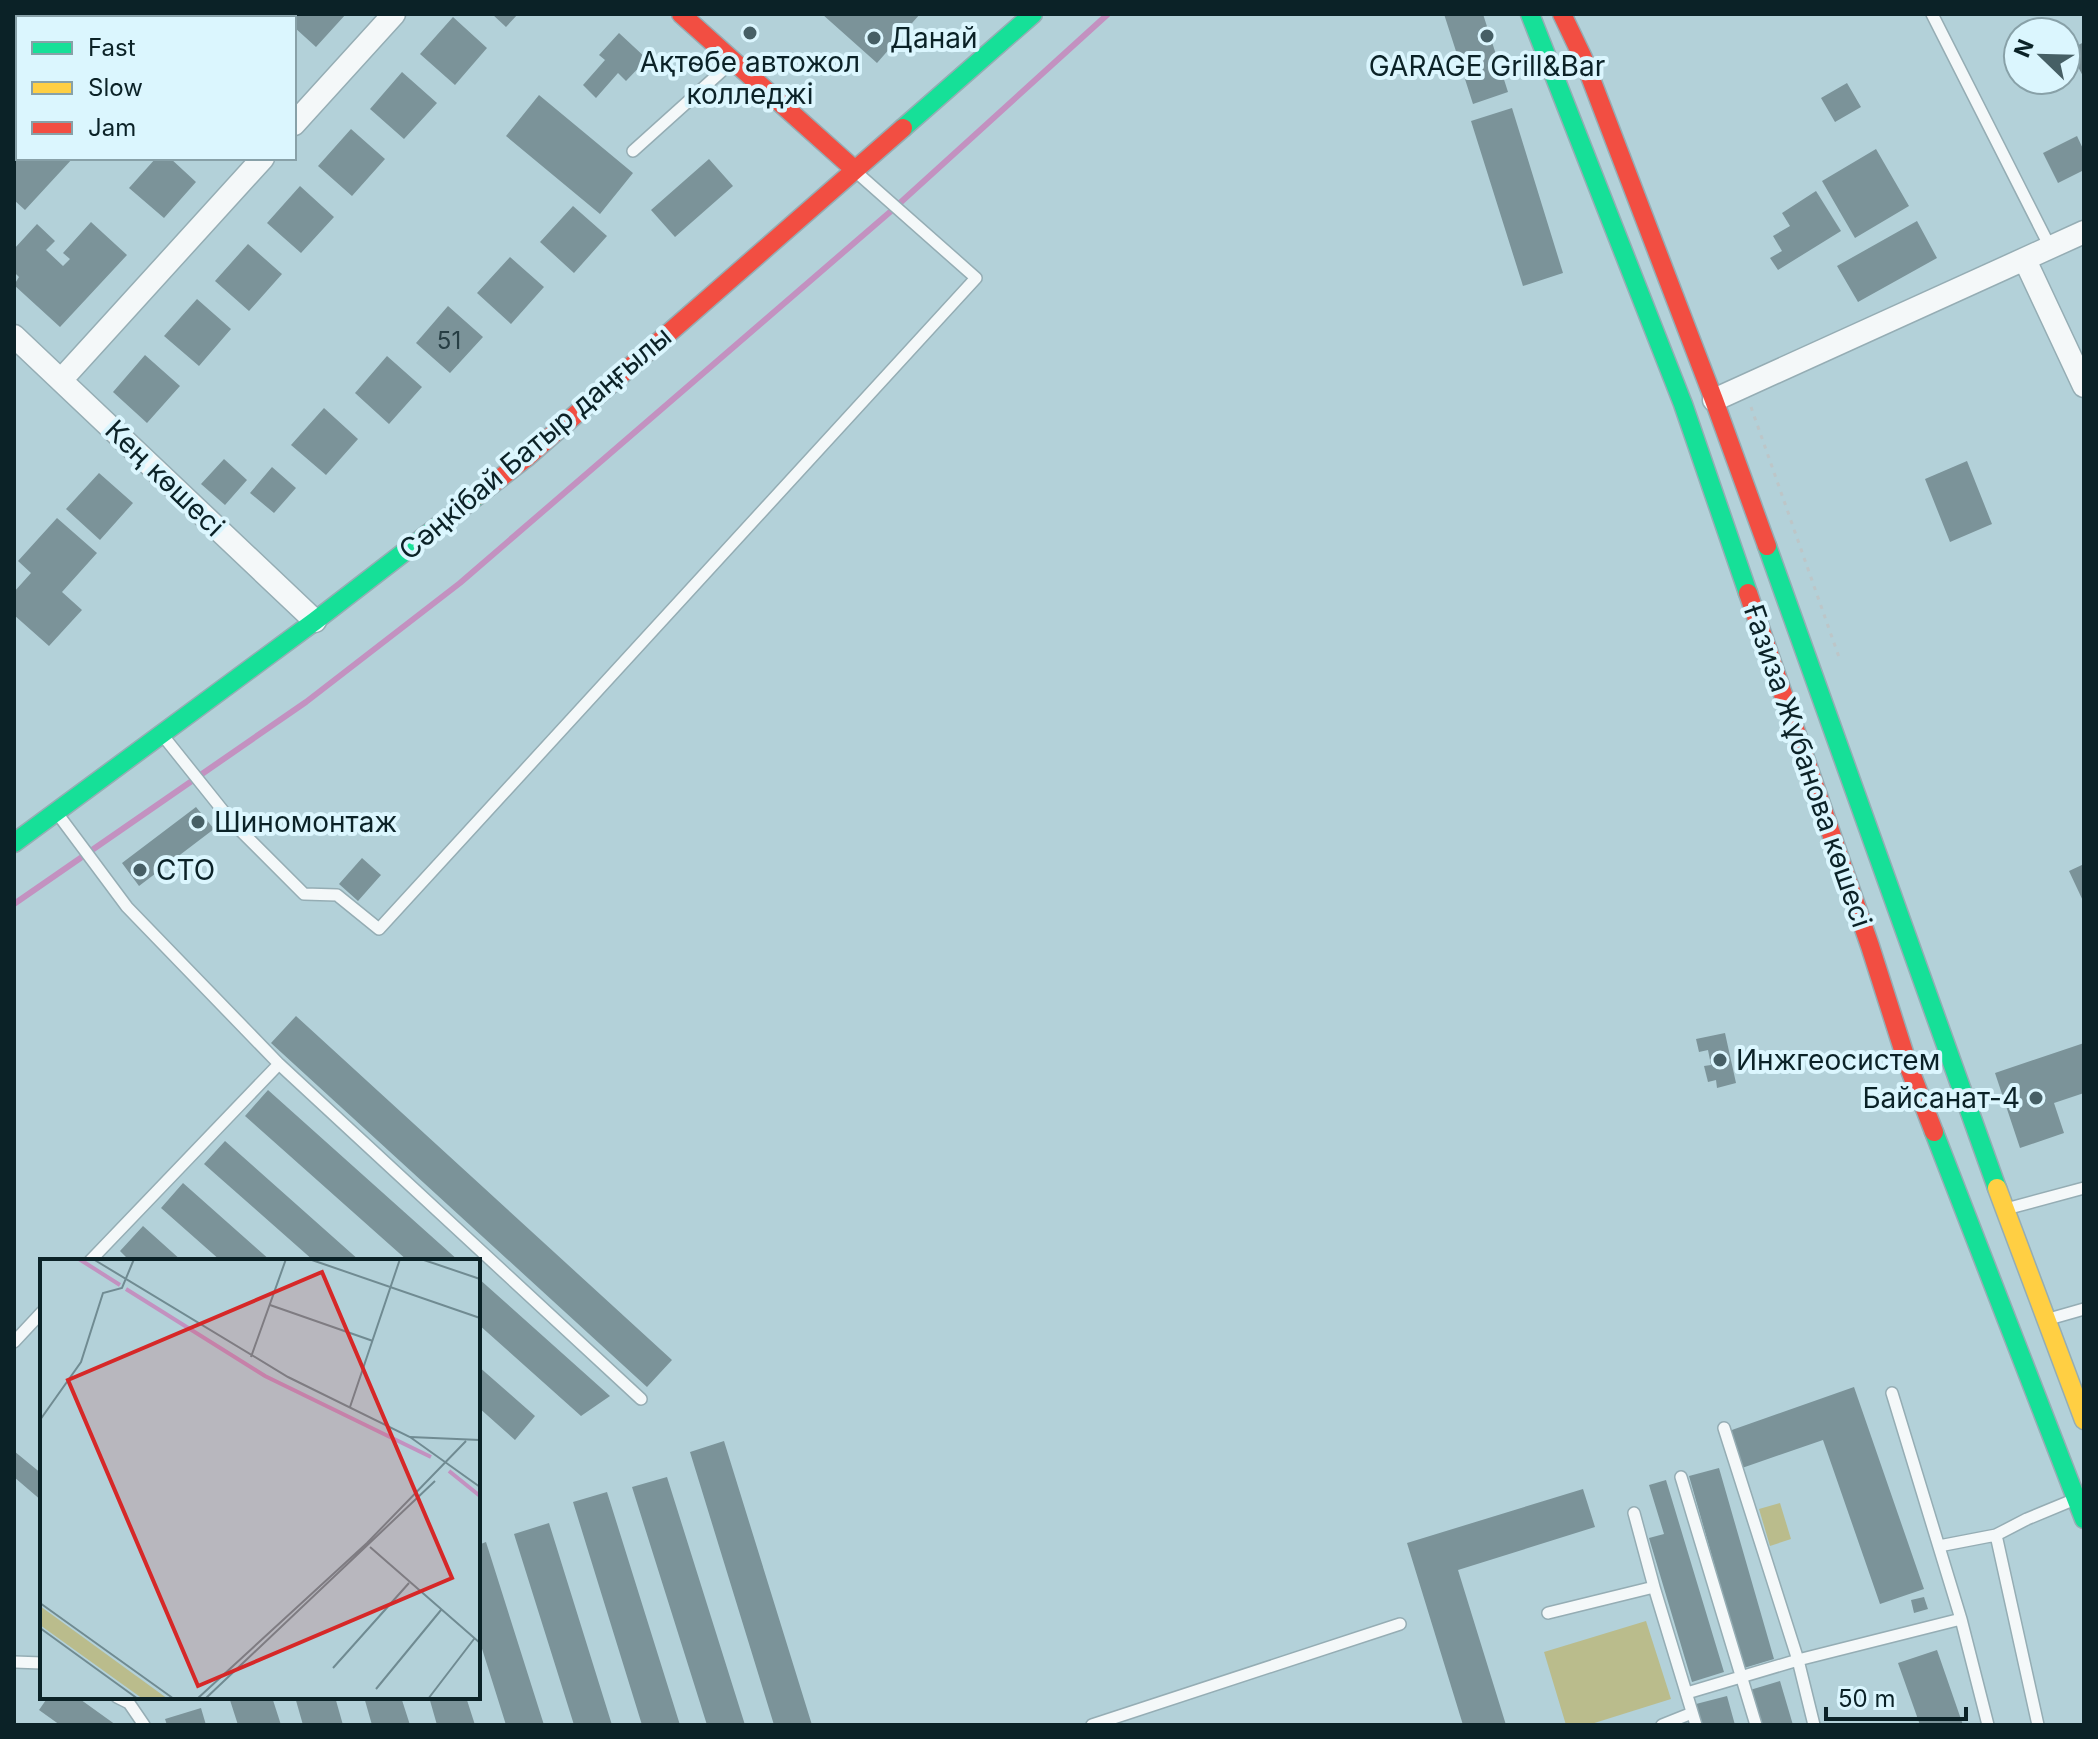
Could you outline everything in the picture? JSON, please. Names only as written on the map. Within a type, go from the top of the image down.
[{"type":"street","points":[[296,122],[394,14]]},
{"type":"street","points":[[681,14],[855,170]]},
{"type":"street","name":"Сәңкібай Батыр даңғылы","points":[[14,843],[315,621],[526,458],[1033,14]]},
{"type":"street","name":"Ғазиза Жұбанова көшесі","points":[[1530,14],[1683,404],[1865,931],[1908,1065],[2084,1519]]},
{"type":"street","name":"Ғазиза Жұбанова көшесі","points":[[1562,14],[1583,58],[1714,400],[2005,1210],[2084,1420]]},
{"type":"street","points":[[1553,69],[1583,58]]},
{"type":"street","points":[[62,379],[261,160]]},
{"type":"street","points":[[1714,400],[2084,232]]},
{"type":"street","points":[[2025,260],[2084,386]]},
{"type":"street","name":"Кең көшесі","points":[[14,336],[315,621]]},
{"type":"lane","points":[[1932,14],[2051,249]]},
{"type":"lane","points":[[633,151],[734,61]]},
{"type":"lane","points":[[163,735],[232,822],[304,894],[337,895],[379,929],[976,278],[855,170]]},
{"type":"lane","points":[[57,812],[127,907],[279,1064],[641,1399]]},
{"type":"lane","points":[[92,1259],[279,1064]]},
{"type":"lane","points":[[2005,1210],[2084,1188]]},
{"type":"lane","points":[[2048,1320],[2084,1309]]},
{"type":"lane","points":[[14,1342],[40,1314]]},
{"type":"lane","points":[[1892,1393],[1961,1619],[1988,1725]]},
{"type":"lane","points":[[1724,1428],[1798,1660],[1814,1725]]},
{"type":"lane","points":[[1681,1477],[1756,1725]]},
{"type":"lane","points":[[1939,1546],[1996,1535],[2077,1499]]},
{"type":"lane","points":[[1634,1513],[1694,1719],[1662,1725]]},
{"type":"lane","points":[[1996,1535],[2038,1725]]},
{"type":"lane","points":[[1548,1613],[1654,1587]]},
{"type":"lane","points":[[1687,1693],[1798,1660],[1961,1619]]},
{"type":"lane","points":[[1092,1725],[1400,1624]]},
{"type":"lane","points":[[14,1662],[40,1663]]},
{"type":"lane","points":[[121,1699],[129,1703],[144,1725]]},
{"type":"path","points":[[1743,387],[1840,660]]},
{"type":"green space","points":[[1780,1503],[1791,1539],[1770,1546],[1759,1509]]},
{"type":"green space","points":[[1646,1621],[1671,1699],[1588,1725],[1566,1725],[1544,1652]]},
{"type":"building","points":[[346,14],[316,47],[296,29],[296,16],[283,16]]},
{"type":"building","points":[[492,14],[518,14],[506,27]]},
{"type":"building","name":"Данай","points":[[822,14],[920,14],[877,63]]},
{"type":"building","points":[[1444,14],[1483,14],[1508,92],[1473,104]]},
{"type":"building","points":[[453,17],[487,48],[455,85],[420,54]]},
{"type":"building","points":[[619,33],[647,59],[626,81],[618,73],[596,98],[583,85],[605,60],[599,55]]},
{"type":"building","points":[[2084,42],[2084,78],[2082,74]]},
{"type":"building","points":[[402,72],[437,103],[404,139],[370,109]]},
{"type":"building","points":[[1847,83],[1861,107],[1835,122],[1821,98]]},
{"type":"building","points":[[539,95],[633,173],[600,214],[506,136]]},
{"type":"building","points":[[1512,108],[1563,273],[1523,286],[1471,121]]},
{"type":"building","points":[[351,129],[385,159],[352,196],[318,166]]},
{"type":"building","points":[[2077,136],[2084,151],[2084,170],[2058,183],[2043,153]]},
{"type":"building","points":[[1876,149],[1909,206],[1855,238],[1822,181]]},
{"type":"building","points":[[14,159],[71,160],[25,210],[14,200]]},
{"type":"building","points":[[709,159],[733,186],[675,237],[651,210]]},
{"type":"building","points":[[154,160],[172,160],[196,182],[164,218],[129,188]]},
{"type":"building","points":[[300,186],[334,217],[301,253],[267,223]]},
{"type":"building","points":[[1816,191],[1841,231],[1778,270],[1770,258],[1782,251],[1773,236],[1790,226],[1782,213]]},
{"type":"building","points":[[573,206],[607,236],[574,273],[540,242]]},
{"type":"building","points":[[1917,221],[1937,258],[1858,302],[1837,266]]},
{"type":"building","points":[[91,222],[127,255],[60,327],[14,285],[19,277],[14,272],[14,249],[37,224],[55,241],[46,250],[63,266],[70,259],[63,253]]},
{"type":"building","points":[[248,244],[282,274],[249,311],[215,281]]},
{"type":"building","points":[[510,257],[544,287],[511,324],[477,293]]},
{"type":"building","points":[[197,299],[231,329],[199,366],[164,336]]},
{"type":"building","points":[[448,306],[483,337],[450,373],[416,343]]},
{"type":"building","points":[[145,355],[180,386],[147,423],[113,392]]},
{"type":"building","points":[[387,356],[422,387],[389,424],[355,393]]},
{"type":"building","points":[[324,408],[358,439],[326,475],[291,445]]},
{"type":"building","points":[[224,459],[247,480],[225,505],[201,484]]},
{"type":"building","points":[[1967,461],[1992,524],[1950,542],[1925,479]]},
{"type":"building","points":[[272,467],[296,488],[274,513],[250,493]]},
{"type":"building","points":[[99,473],[133,503],[100,540],[66,509]]},
{"type":"building","points":[[57,518],[97,553],[62,592],[82,610],[49,646],[14,615],[14,592],[31,573],[18,561]]},
{"type":"building","points":[[196,807],[214,829],[139,886],[122,863]]},
{"type":"building","points":[[362,858],[381,875],[358,901],[339,884]]},
{"type":"building","points":[[2084,864],[2084,903],[2069,871]]},
{"type":"building","points":[[296,1016],[672,1360],[647,1387],[271,1043]]},
{"type":"building","points":[[1725,1033],[1736,1083],[1717,1088],[1716,1080],[1708,1082],[1704,1066],[1711,1065],[1708,1050],[1699,1052],[1696,1039]]},
{"type":"building","name":"Байсанат-4","points":[[2084,1043],[2084,1093],[2054,1103],[2064,1133],[2020,1148],[1995,1073]]},
{"type":"building","points":[[268,1090],[457,1259],[406,1259],[245,1116]]},
{"type":"building","points":[[225,1141],[358,1259],[312,1259],[204,1164]]},
{"type":"building","points":[[183,1183],[269,1259],[219,1259],[161,1208]]},
{"type":"building","points":[[143,1226],[180,1259],[128,1259],[120,1251]]},
{"type":"building","points":[[480,1280],[610,1396],[581,1416],[480,1326]]},
{"type":"building","points":[[480,1368],[535,1416],[515,1440],[480,1409]]},
{"type":"building","points":[[1854,1387],[1924,1589],[1880,1604],[1823,1440],[1742,1468],[1729,1431]]},
{"type":"building","points":[[724,1441],[812,1725],[774,1725],[690,1452]]},
{"type":"building","points":[[14,1451],[40,1472],[40,1499],[14,1477]]},
{"type":"building","points":[[1719,1468],[1774,1659],[1744,1668],[1689,1476]]},
{"type":"building","points":[[667,1477],[745,1725],[707,1725],[632,1487]]},
{"type":"building","points":[[1666,1480],[1724,1672],[1692,1682],[1649,1538],[1664,1534],[1649,1485]]},
{"type":"building","points":[[1583,1489],[1595,1527],[1458,1570],[1506,1725],[1463,1725],[1407,1543]]},
{"type":"building","points":[[607,1492],[680,1725],[642,1725],[573,1502]]},
{"type":"building","points":[[549,1523],[612,1725],[574,1725],[514,1534]]},
{"type":"building","points":[[486,1542],[544,1725],[506,1725],[480,1642],[480,1544]]},
{"type":"building","points":[[1924,1597],[1928,1609],[1914,1613],[1911,1600]]},
{"type":"building","points":[[1937,1650],[1963,1725],[1920,1725],[1898,1663]]},
{"type":"building","points":[[1780,1681],[1793,1725],[1760,1725],[1750,1690]]},
{"type":"building","points":[[1727,1696],[1735,1725],[1702,1725],[1696,1704]]},
{"type":"building","points":[[47,1699],[80,1699],[116,1725],[60,1725],[39,1710]]},
{"type":"building","points":[[230,1699],[273,1699],[281,1725],[238,1725]]},
{"type":"building","points":[[296,1699],[336,1699],[343,1725],[303,1725]]},
{"type":"building","points":[[365,1699],[402,1699],[410,1725],[372,1725]]},
{"type":"building","points":[[430,1699],[467,1699],[475,1725],[437,1725]]},
{"type":"building","points":[[201,1708],[206,1725],[167,1725],[165,1719]]},
{"type":"waterway","points":[[14,904],[306,702],[460,583],[890,212],[1108,14]]},
{"type":"traffic: fast","points":[[903,128],[1033,14]]},
{"type":"traffic: fast","points":[[1530,14],[1683,404],[1748,593]]},
{"type":"traffic: fast","points":[[14,843],[315,621],[477,496]]},
{"type":"traffic: fast","points":[[1767,546],[1997,1188]]},
{"type":"traffic: fast","points":[[1934,1132],[2084,1519]]},
{"type":"traffic: slow","points":[[1997,1188],[2084,1420]]},
{"type":"traffic: jam","points":[[681,14],[855,170]]},
{"type":"traffic: jam","points":[[1562,14],[1583,58],[1767,546]]},
{"type":"traffic: jam","points":[[477,496],[526,458],[903,128]]},
{"type":"traffic: jam","points":[[1748,593],[1908,1065],[1934,1132]]},
{"type":"place","name":"Ақтөбе автожол колледжі","points":[[750,33]]},
{"type":"place","name":"GARAGE Grill&Bar","points":[[1487,36]]},
{"type":"place","name":"Данай","points":[[874,38]]},
{"type":"place","name":"Шиномонтаж","points":[[198,822]]},
{"type":"place","name":"СТО","points":[[140,870]]},
{"type":"place","name":"Инжгеосистем","points":[[1720,1060]]},
{"type":"place","name":"Байсанат-4","points":[[2036,1098]]}]
